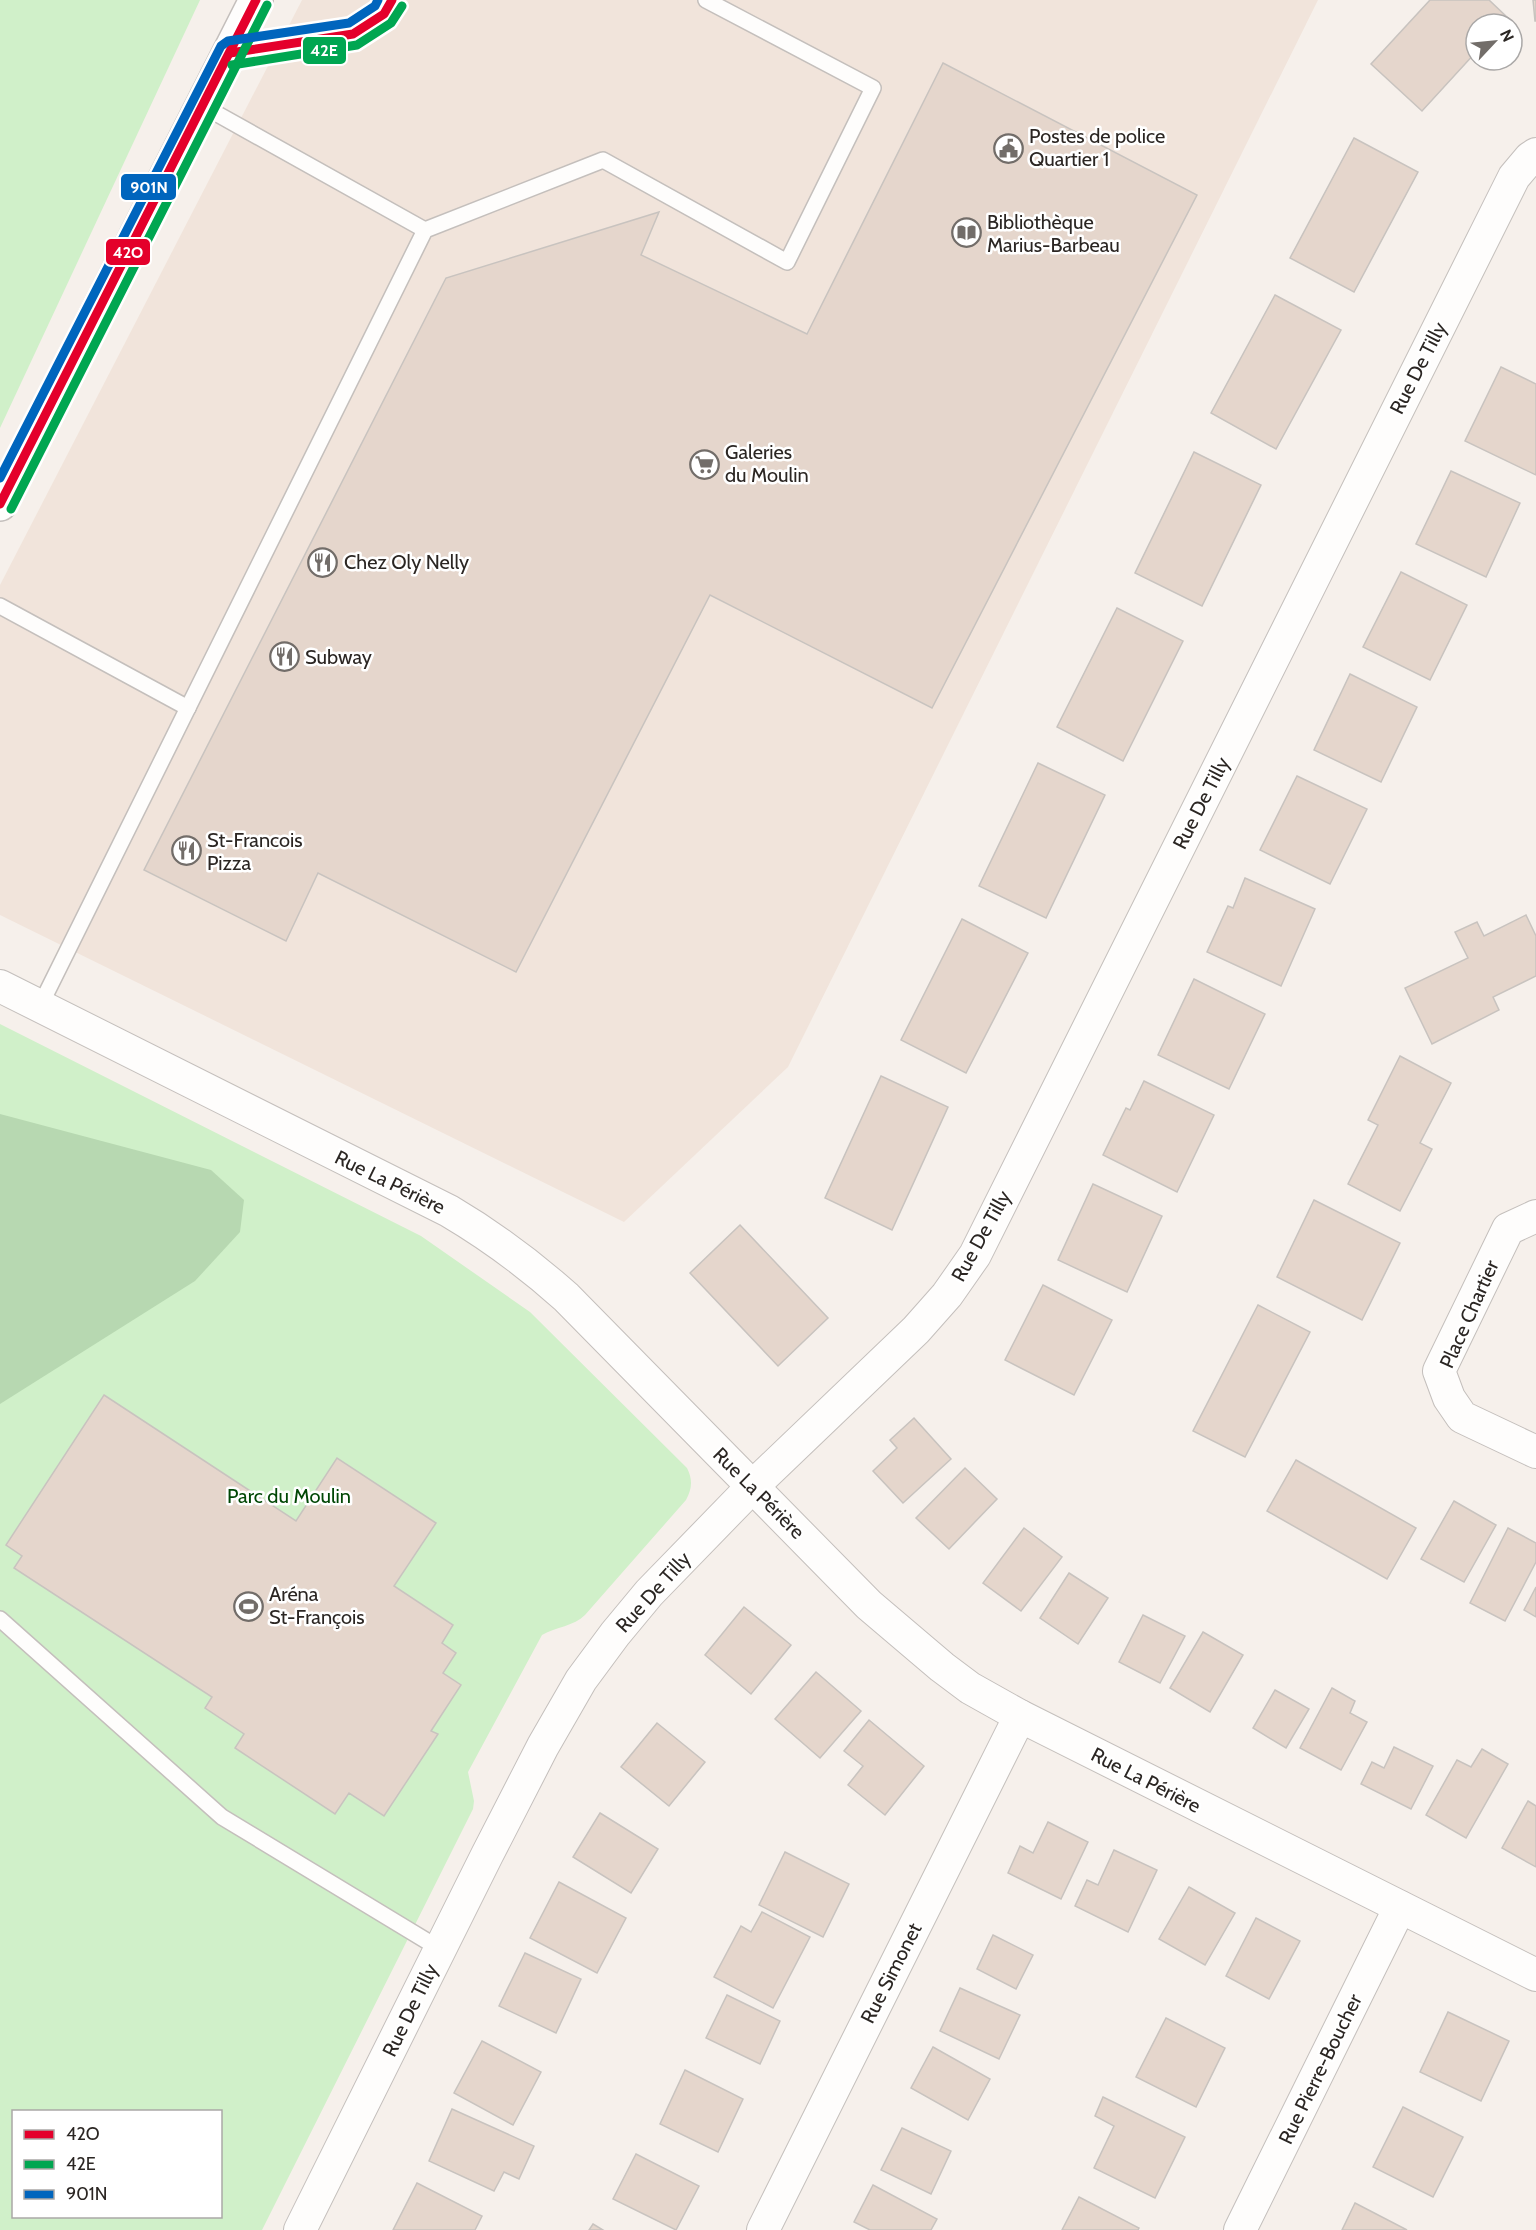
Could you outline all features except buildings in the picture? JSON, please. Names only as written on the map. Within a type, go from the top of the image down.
[{"type":"street","points":[[0,504],[256,0]]},
{"type":"street","name":"Rue De Tilly","points":[[300,2230],[543,1746],[581,1680],[649,1593],[752,1487],[916,1330],[947,1295],[975,1255],[1514,177],[1536,154]]},
{"type":"street","name":"Rue La Périère","points":[[0,986],[449,1211],[490,1235],[531,1265],[566,1297],[869,1605],[970,1688],[1020,1716],[1536,1976]]},
{"type":"street","name":"Place Chartier","points":[[1536,1216],[1508,1229],[1439,1371],[1449,1398],[1462,1418],[1536,1452]]},
{"type":"street","name":"Rue Simonet","points":[[763,2230],[1020,1716]]},
{"type":"street","name":"Rue Pierre-Boucher","points":[[1240,2230],[1400,1907]]},
{"type":"lane","points":[[230,53],[353,34],[384,14],[392,0]]},
{"type":"lane","points":[[40,1006],[425,230],[603,160],[787,262],[873,88],[706,0]]},
{"type":"lane","points":[[202,106],[425,230]]},
{"type":"lane","points":[[0,606],[188,708]]},
{"type":"lane","points":[[0,1619],[222,1817],[440,1950]]},
{"type":"shaded area","points":[[302,0],[1318,0],[788,1067],[624,1222],[0,915],[0,585]]},
{"type":"green space","points":[[0,0],[200,0],[0,428]]},
{"type":"green space","name":"Parc du Moulin","points":[[0,1024],[421,1236],[530,1312],[687,1468],[690,1477],[690,1492],[686,1500],[585,1615],[576,1622],[542,1635],[468,1772],[474,1801],[473,1809],[262,2230],[0,2230]]},
{"type":"green space","points":[[0,1114],[211,1170],[244,1200],[240,1232],[195,1281],[0,1404]]},
{"type":"transit line","name":"42O","points":[[0,504],[256,0]]},
{"type":"transit line","name":"901N","points":[[0,478],[221,46],[228,41],[349,23],[375,6],[378,0]]},
{"type":"transit line","name":"42O","points":[[230,53],[353,34],[384,14],[392,0]]},
{"type":"transit line","name":"42E","points":[[11,509],[267,5]]},
{"type":"transit line","name":"42E","points":[[232,65],[357,45],[391,23],[402,6]]},
{"type":"place","name":"Postes de police Quartier 1","points":[[1008,148]]},
{"type":"place","name":"Bibliothèque Marius-Barbeau","points":[[966,233]]},
{"type":"place","name":"Galeries du Moulin","points":[[704,464]]},
{"type":"place","name":"Chez Oly Nelly","points":[[323,562]]},
{"type":"place","name":"Subway","points":[[284,657]]},
{"type":"place","name":"St-Francois Pizza","points":[[186,851]]},
{"type":"place","name":"Aréna St-François","points":[[248,1606]]}]
